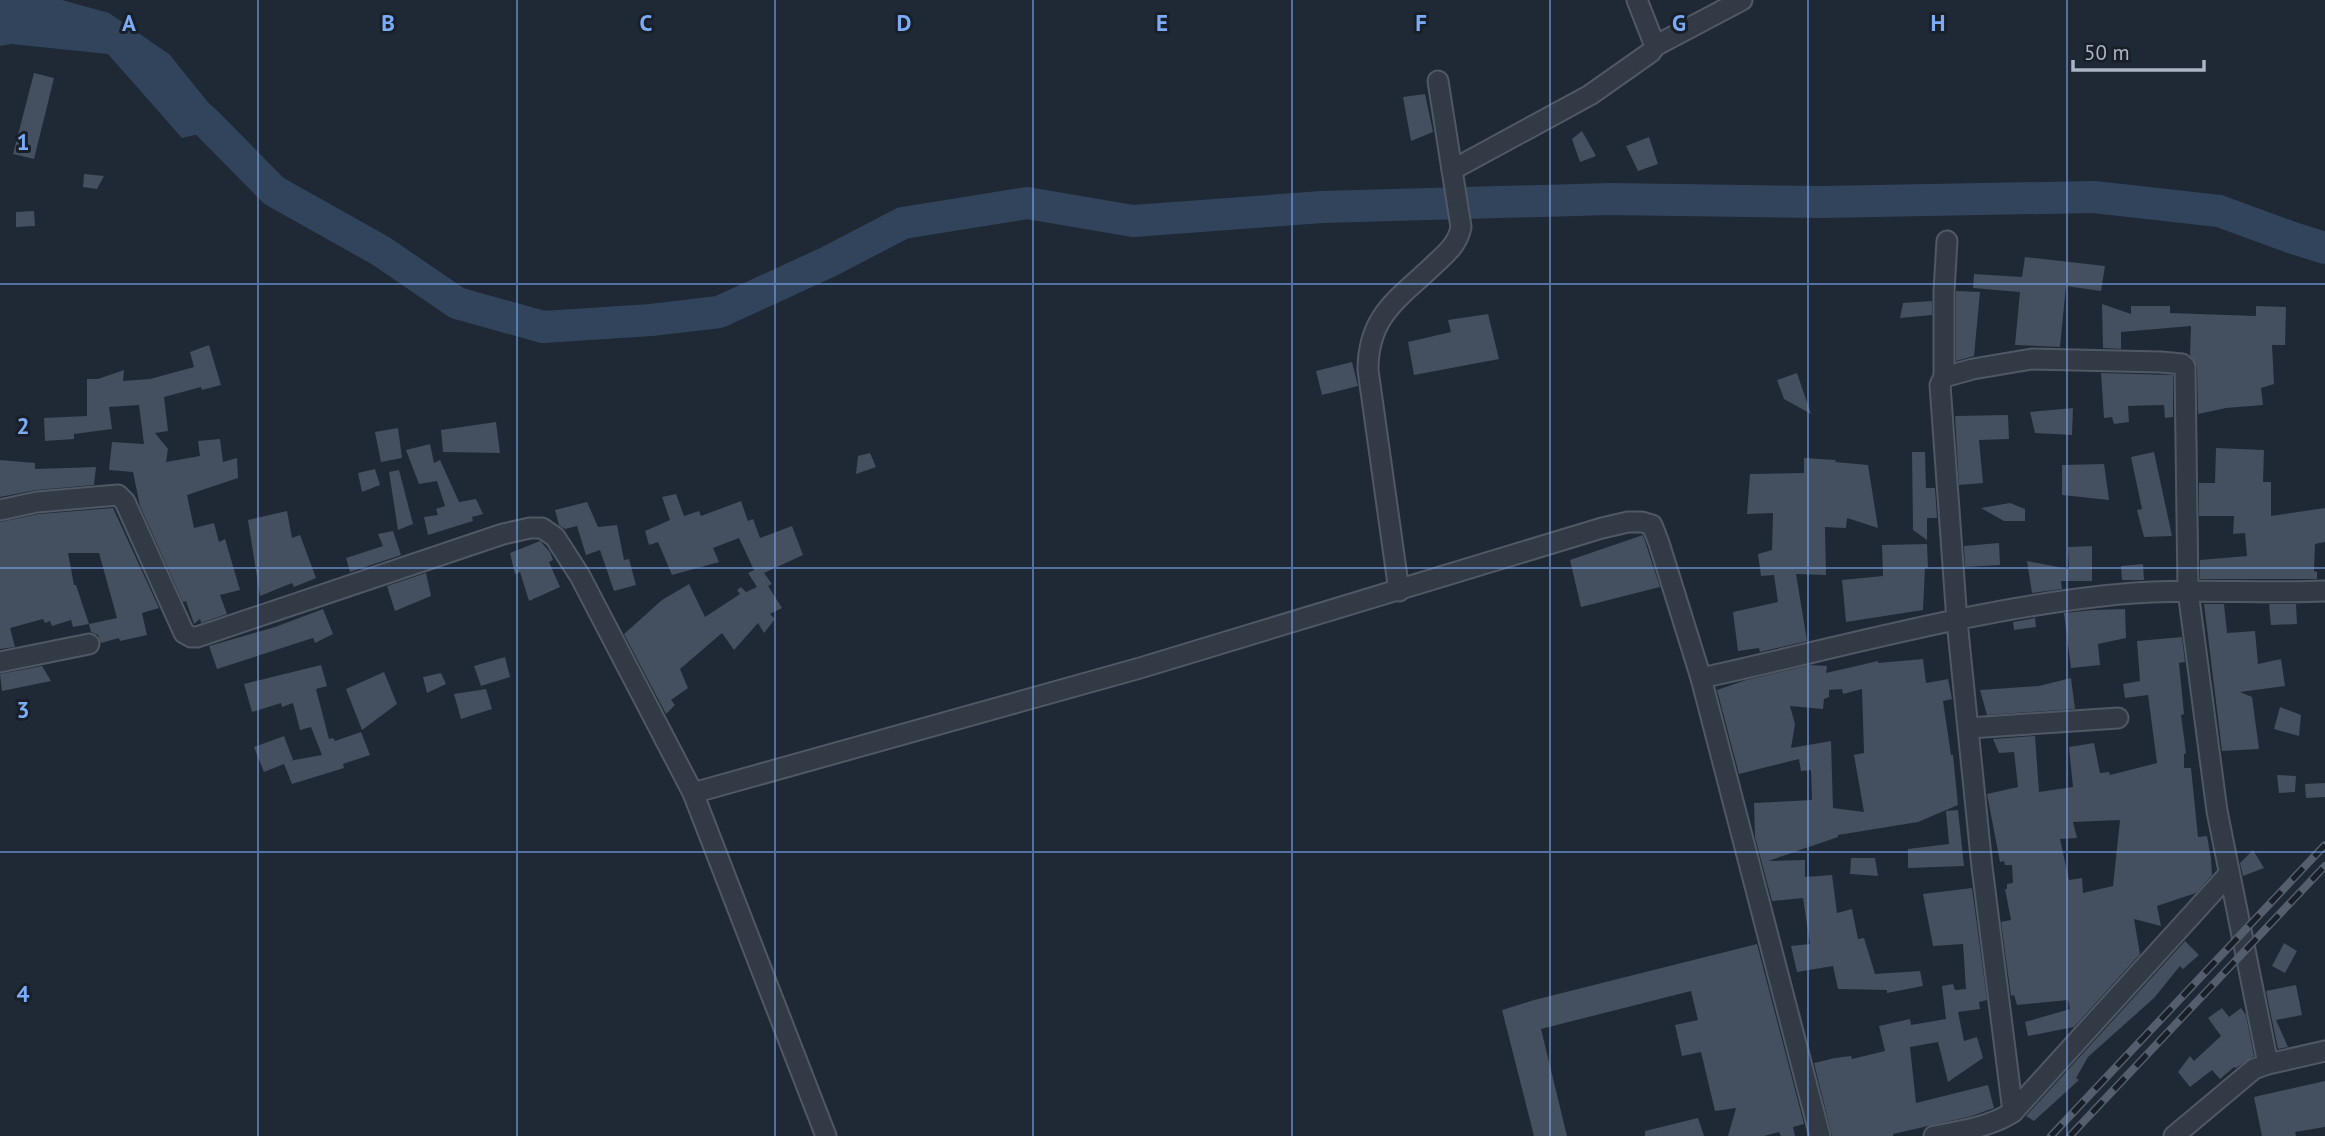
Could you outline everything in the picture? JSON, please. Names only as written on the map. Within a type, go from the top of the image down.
[{"type":"street","points":[[1637,0],[1655,46]]},
{"type":"street","points":[[1453,178],[1590,95],[1630,68],[1655,46],[1742,0]]},
{"type":"street","points":[[1399,591],[1368,370],[1368,348],[1373,332],[1385,313],[1450,250],[1459,237],[1460,218],[1438,81]]},
{"type":"street","points":[[1947,241],[1944,377],[1940,385],[1957,621],[1982,867],[2013,1112]]},
{"type":"street","points":[[1944,377],[2032,359],[2182,364],[2186,371],[2188,591],[2201,701],[2229,874],[2247,949],[2268,1064]]},
{"type":"street","points":[[0,510],[37,502],[118,495],[125,502],[184,633],[191,637],[503,534],[542,528],[555,537],[580,576],[693,793],[826,1136]]},
{"type":"street","points":[[693,793],[1128,671],[1602,528],[1642,522],[1652,525],[1701,678],[1820,1136]]},
{"type":"street","points":[[1701,678],[2038,604],[2105,595],[2188,591],[2325,591]]},
{"type":"street","points":[[0,662],[89,643]]},
{"type":"street","points":[[1969,728],[2118,718]]},
{"type":"street","points":[[1934,1136],[1976,1128],[2013,1112],[2229,874]]},
{"type":"street","points":[[2174,1136],[2255,1069],[2325,1051]]},
{"type":"water","points":[[0,0],[62,0],[109,13],[169,54],[228,127],[182,138],[108,54],[11,44],[0,46]]},
{"type":"building","points":[[34,73],[54,78],[34,159],[13,154]]},
{"type":"building","points":[[1425,94],[1433,132],[1411,141],[1403,97]]},
{"type":"building","points":[[1582,131],[1596,156],[1580,162],[1572,139]]},
{"type":"building","points":[[1649,137],[1658,164],[1638,171],[1626,146]]},
{"type":"building","points":[[84,174],[104,176],[97,189],[83,187]]},
{"type":"building","points":[[34,211],[35,226],[16,227],[16,212]]},
{"type":"building","points":[[2025,257],[2105,266],[2101,291],[2066,286],[2060,347],[2015,345],[2020,292],[1973,288],[1974,274],[2022,277]]},
{"type":"building","points":[[1956,291],[1980,292],[1974,356],[1956,361]]},
{"type":"building","points":[[1932,301],[1932,315],[1900,318],[1903,303]]},
{"type":"building","points":[[2102,304],[2131,314],[2131,306],[2170,306],[2170,313],[2256,316],[2256,306],[2286,307],[2285,345],[2272,345],[2274,384],[2261,388],[2263,405],[2226,408],[2198,414],[2197,367],[2190,355],[2191,326],[2121,332],[2121,349],[2103,348]]},
{"type":"building","points":[[1488,314],[1499,359],[1414,375],[1408,342],[1451,332],[1448,320]]},
{"type":"building","points":[[209,345],[221,385],[202,390],[201,387],[164,397],[168,431],[155,433],[168,449],[166,462],[200,456],[198,441],[220,439],[223,462],[237,458],[238,478],[187,495],[194,528],[214,523],[219,542],[225,539],[240,590],[220,595],[227,614],[201,623],[200,619],[194,624],[186,601],[183,602],[140,506],[133,472],[109,470],[112,442],[144,444],[139,405],[109,407],[112,429],[74,434],[74,439],[45,441],[44,418],[87,416],[87,379],[98,379],[124,370],[123,381],[150,379],[194,367],[190,352]]},
{"type":"building","points":[[1352,362],[1358,386],[1322,395],[1316,371]]},
{"type":"building","points":[[1797,373],[1811,414],[1784,399],[1777,380]]},
{"type":"building","points":[[2101,373],[2173,375],[2173,417],[2165,418],[2164,405],[2128,406],[2129,422],[2114,424],[2112,417],[2104,418]]},
{"type":"building","points":[[2073,408],[2072,435],[2035,433],[2030,412]]},
{"type":"building","points":[[2008,415],[2009,439],[1979,440],[1983,483],[1959,485],[1955,416]]},
{"type":"building","points":[[496,422],[500,453],[443,452],[441,430]]},
{"type":"building","points":[[398,428],[402,458],[381,462],[375,432]]},
{"type":"building","points":[[430,444],[434,463],[440,460],[459,502],[476,499],[483,514],[472,517],[473,521],[428,535],[424,517],[438,515],[436,509],[445,506],[437,481],[419,484],[406,450]]},
{"type":"building","points":[[2216,448],[2264,450],[2263,482],[2271,482],[2271,516],[2325,508],[2325,542],[2315,544],[2314,571],[2317,572],[2317,579],[2200,579],[2200,560],[2247,556],[2245,533],[2233,534],[2234,516],[2199,516],[2199,483],[2215,483]]},
{"type":"building","points":[[1912,452],[1925,452],[1926,488],[1935,488],[1937,518],[1927,518],[1927,540],[1913,530]]},
{"type":"building","points":[[2154,452],[2172,536],[2144,537],[2137,510],[2142,509],[2131,457]]},
{"type":"building","points":[[870,453],[876,467],[856,474],[858,456]]},
{"type":"building","points":[[1804,458],[1868,465],[1878,528],[1847,518],[1846,528],[1825,527],[1826,575],[1796,574],[1807,641],[1760,652],[1759,648],[1738,651],[1733,612],[1778,602],[1774,575],[1761,576],[1758,554],[1772,550],[1773,513],[1747,514],[1750,474],[1804,473]]},
{"type":"building","points":[[0,460],[35,463],[35,469],[96,467],[94,485],[36,490],[0,497]]},
{"type":"building","points":[[2104,464],[2109,500],[2062,495],[2062,465]]},
{"type":"building","points":[[375,469],[380,485],[362,492],[358,473]]},
{"type":"building","points":[[399,470],[413,524],[398,530],[389,472]]},
{"type":"building","points":[[676,494],[684,516],[699,511],[701,516],[741,501],[748,521],[753,519],[760,538],[792,526],[803,555],[764,573],[772,584],[768,586],[782,608],[770,614],[775,619],[764,633],[758,623],[734,650],[722,633],[680,669],[688,688],[671,700],[675,705],[666,714],[624,634],[662,600],[689,584],[705,617],[740,594],[737,590],[741,587],[746,592],[757,587],[748,573],[754,570],[739,538],[713,548],[719,562],[672,575],[658,542],[649,545],[645,531],[670,520],[662,497]]},
{"type":"building","points":[[587,502],[598,527],[617,525],[624,560],[629,559],[636,585],[614,591],[600,550],[586,555],[577,526],[565,529],[559,525],[555,510]]},
{"type":"building","points":[[2010,503],[2025,509],[2025,521],[2004,521],[1981,508]]},
{"type":"building","points":[[113,508],[159,608],[142,613],[147,635],[101,643],[98,635],[91,632],[89,624],[73,627],[71,620],[52,626],[50,621],[45,623],[43,619],[10,628],[15,647],[0,649],[0,522],[39,514]],"holes":[[[68,553],[99,553],[117,618],[89,624]]]},
{"type":"building","points":[[287,511],[292,538],[300,535],[316,578],[294,587],[292,583],[260,596],[248,520]]},
{"type":"building","points":[[393,531],[401,555],[350,572],[346,558],[383,546],[378,534]]},
{"type":"building","points":[[1643,535],[1660,587],[1581,607],[1570,560]]},
{"type":"building","points":[[540,541],[550,552],[553,560],[549,562],[560,587],[529,601],[520,572],[515,574],[510,553]]},
{"type":"building","points":[[1999,543],[2000,565],[1965,567],[1964,546]]},
{"type":"building","points":[[1927,544],[1928,568],[1925,568],[1923,610],[1846,622],[1842,580],[1883,576],[1882,545]]},
{"type":"building","points":[[2092,546],[2092,581],[2061,581],[2062,589],[2032,593],[2027,561],[2069,569],[2068,547]]},
{"type":"building","points":[[2143,564],[2144,580],[2122,580],[2121,566]]},
{"type":"building","points":[[426,573],[431,596],[395,611],[387,586]]},
{"type":"building","points":[[2204,604],[2224,604],[2227,633],[2255,631],[2258,664],[2281,659],[2285,686],[2240,692],[2252,697],[2259,749],[2222,751]]},
{"type":"building","points":[[2269,604],[2296,604],[2297,624],[2271,625]]},
{"type":"building","points":[[323,609],[333,634],[315,643],[313,638],[217,669],[209,646],[275,627]]},
{"type":"building","points":[[2125,609],[2126,638],[2098,644],[2100,665],[2071,668],[2064,613]]},
{"type":"building","points":[[2035,618],[2036,627],[2014,630],[2013,622]]},
{"type":"building","points":[[2182,637],[2185,662],[2179,663],[2186,753],[2184,768],[2191,768],[2198,837],[2207,836],[2212,875],[2196,893],[2157,906],[2161,926],[2134,919],[2140,954],[2074,1027],[2028,1036],[2025,1022],[2070,1009],[2068,1000],[2017,1005],[2014,995],[2011,996],[2001,922],[2011,920],[2005,889],[2007,884],[2013,883],[2012,865],[2000,862],[1987,794],[2018,787],[2014,752],[1999,753],[1993,739],[2035,736],[2039,792],[2073,787],[2069,747],[2094,743],[2100,773],[2109,772],[2110,775],[2157,763],[2148,695],[2125,698],[2123,684],[2140,681],[2137,641]],"holes":[[[2120,820],[2113,886],[2083,893],[2082,878],[2069,880],[2060,839],[2077,838],[2073,822]]]},
{"type":"building","points":[[505,657],[510,677],[481,686],[474,666]]},
{"type":"building","points":[[1923,659],[1926,683],[1948,679],[1952,699],[1943,701],[1953,755],[1958,805],[1918,822],[1838,835],[1768,861],[1805,860],[1805,877],[1832,875],[1837,913],[1852,909],[1858,939],[1864,938],[1875,974],[1920,971],[1923,986],[1887,993],[1887,990],[1838,989],[1833,966],[1797,972],[1791,946],[1810,944],[1803,898],[1772,901],[1755,837],[1754,803],[1812,800],[1811,770],[1801,771],[1799,759],[1739,774],[1717,690],[1746,680],[1810,665],[1827,666],[1826,673],[1878,663]],"holes":[[[1842,689],[1843,694],[1862,689],[1864,753],[1854,755],[1864,812],[1833,808],[1831,741],[1791,748],[1795,724],[1790,706],[1823,709],[1824,699],[1829,697],[1829,690]]]},
{"type":"building","points":[[321,665],[327,686],[316,689],[329,739],[333,738],[335,741],[361,732],[370,755],[343,764],[344,768],[292,784],[284,764],[264,772],[254,747],[284,736],[293,760],[289,761],[322,755],[311,727],[300,730],[293,703],[282,707],[281,703],[252,712],[244,684]]},
{"type":"building","points":[[42,666],[51,681],[2,691],[0,674]]},
{"type":"building","points":[[384,672],[397,704],[362,730],[346,689]]},
{"type":"building","points":[[441,673],[446,684],[427,693],[423,677]]},
{"type":"building","points":[[2071,678],[2075,709],[1987,715],[1980,690],[2039,686]]},
{"type":"building","points":[[486,689],[492,709],[461,719],[454,694]]},
{"type":"building","points":[[2280,707],[2301,715],[2299,736],[2274,729]]},
{"type":"building","points":[[2277,775],[2296,776],[2295,792],[2279,793]]},
{"type":"building","points":[[2325,783],[2325,797],[2306,798],[2305,784]]},
{"type":"building","points":[[1958,810],[1964,866],[1908,868],[1908,849],[1949,844],[1946,811]]},
{"type":"building","points":[[2253,850],[2264,868],[2243,876],[2240,863]]},
{"type":"building","points":[[1851,858],[1875,858],[1878,876],[1850,874]]},
{"type":"building","points":[[1972,888],[1987,1000],[1979,1002],[1980,1009],[1958,1012],[1964,1041],[1977,1037],[1983,1058],[1948,1082],[1938,1042],[1910,1047],[1916,1103],[1988,1085],[1994,1108],[1893,1136],[1832,1136],[1814,1063],[1851,1056],[1852,1059],[1885,1051],[1879,1026],[1910,1019],[1911,1025],[1946,1019],[1942,986],[1953,984],[1955,990],[1966,989],[1963,944],[1933,946],[1923,894]]},
{"type":"building","points":[[2185,941],[2199,955],[2183,969],[2180,966],[2154,998],[2088,1057],[2076,1078],[2079,1080],[2034,1121],[2026,1116]]},
{"type":"building","points":[[2284,943],[2297,951],[2285,973],[2272,966]]},
{"type":"building","points":[[1757,944],[1804,1124],[1793,1127],[1795,1136],[1781,1136],[1779,1132],[1764,1136],[1728,1136],[1736,1108],[1715,1111],[1701,1052],[1682,1056],[1675,1025],[1698,1020],[1691,991],[1541,1029],[1567,1136],[1534,1136],[1502,1010]]},
{"type":"building","points":[[2296,985],[2302,1015],[2276,1020],[2288,1047],[2278,1049],[2266,991]]},
{"type":"building","points":[[2222,1008],[2229,1017],[2241,1008],[2246,1015],[2254,1056],[2220,1079],[2212,1070],[2190,1087],[2178,1072],[2190,1056],[2194,1061],[2221,1036],[2208,1018]]},
{"type":"building","points":[[2325,1081],[2325,1127],[2295,1132],[2296,1136],[2262,1136],[2254,1097]]},
{"type":"building","points":[[1698,1118],[1704,1136],[1645,1136],[1645,1131]]},
{"type":"waterway","points":[[183,102],[274,191],[381,251],[457,303],[543,327],[651,320],[719,312],[828,262],[903,223],[1027,203],[1133,221],[1322,207],[1610,199],[1822,202],[2094,197],[2219,211],[2325,248]]},
{"type":"railway","points":[[2051,1136],[2325,845]]},
{"type":"railway","points":[[2070,1136],[2325,866]]}]
